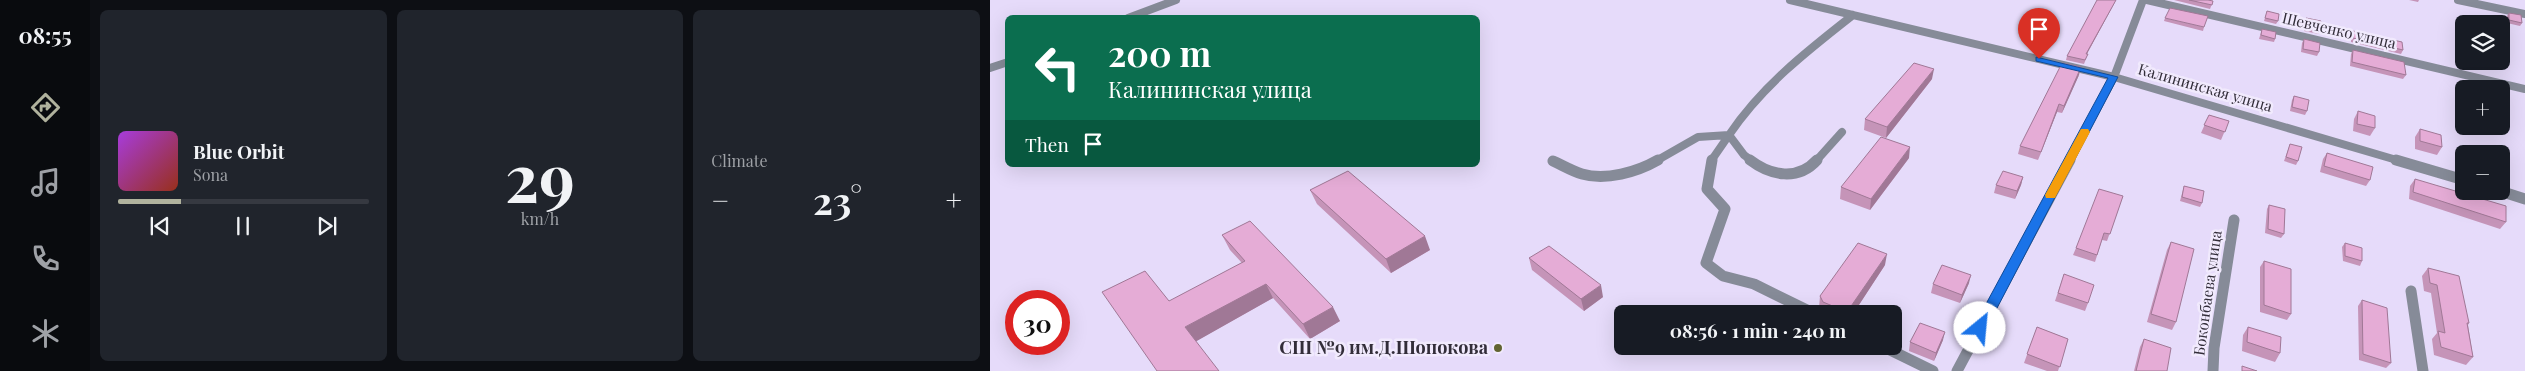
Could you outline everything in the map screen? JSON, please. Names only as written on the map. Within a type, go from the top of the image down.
[{"type":"street","points":[[1136,15],[1176,0]]},
{"type":"street","name":"Калининская улица","points":[[1790,0],[2114,77],[2455,177]]},
{"type":"street","points":[[1957,371],[2114,77],[2143,0]]},
{"type":"street","name":"Шевченко улица","points":[[2146,0],[2525,89]]},
{"type":"street","points":[[2458,0],[2525,14]]},
{"type":"street","points":[[1797,305],[1754,284],[1723,276],[1706,263],[1726,209],[1707,189],[1710,163],[1743,112],[1784,73],[1853,15]]},
{"type":"street","points":[[990,68],[1005,63]]},
{"type":"street","points":[[1728,135],[1744,155],[1762,169],[1785,175],[1808,170],[1842,132]]},
{"type":"street","points":[[1553,161],[1583,174],[1611,176],[1648,166],[1698,136],[1728,135]]},
{"type":"street","points":[[2510,194],[2525,199]]},
{"type":"street","name":"Боконбаева улица","points":[[2213,371],[2214,348],[2234,220]]},
{"type":"street","points":[[2411,291],[2423,371]]},
{"type":"street","points":[[1900,355],[1933,371]]},
{"type":"building","points":[[2097,0],[2116,0],[2086,54],[2088,54],[2085,60],[2067,56]]},
{"type":"building","points":[[2189,0],[2208,0],[2213,1],[2212,5]]},
{"type":"building","points":[[2170,8],[2208,16],[2204,27],[2165,18]]},
{"type":"building","points":[[2267,11],[2279,14],[2278,21],[2265,18]]},
{"type":"building","points":[[2509,13],[2521,15],[2522,23],[2510,20]]},
{"type":"building","points":[[2306,18],[2321,21],[2320,31],[2305,27]]},
{"type":"building","points":[[2262,29],[2276,32],[2275,39],[2261,35]]},
{"type":"building","points":[[2353,31],[2402,42],[2403,50],[2353,38]]},
{"type":"building","points":[[2304,39],[2320,43],[2319,52],[2303,49]]},
{"type":"building","points":[[2353,50],[2404,62],[2406,75],[2352,62]]},
{"type":"building","points":[[1914,63],[1934,69],[1887,127],[1865,119]]},
{"type":"building","points":[[2062,63],[2081,67],[2064,106],[2059,104],[2041,152],[2020,146]]},
{"type":"building","points":[[2294,96],[2309,100],[2307,111],[2292,107]]},
{"type":"building","points":[[2358,111],[2375,116],[2375,128],[2357,124]]},
{"type":"building","points":[[2209,115],[2229,121],[2225,132],[2204,125]]},
{"type":"building","points":[[2420,129],[2441,135],[2442,147],[2420,141]]},
{"type":"building","points":[[1881,137],[1910,147],[1871,199],[1841,187]]},
{"type":"building","points":[[2290,144],[2302,147],[2298,161],[2286,157]]},
{"type":"building","points":[[2327,153],[2373,167],[2370,180],[2324,166]]},
{"type":"building","points":[[1348,171],[1425,236],[1386,259],[1310,190]]},
{"type":"building","points":[[2003,171],[2023,177],[2017,191],[1996,185]]},
{"type":"building","points":[[2415,179],[2455,191],[2455,200],[2486,200],[2506,206],[2506,222],[2413,192]]},
{"type":"building","points":[[2184,186],[2204,191],[2202,203],[2182,197]]},
{"type":"building","points":[[2099,189],[2123,196],[2110,234],[2104,233],[2097,255],[2076,248]]},
{"type":"building","points":[[2269,205],[2285,209],[2284,234],[2268,229]]},
{"type":"building","points":[[1250,221],[1333,307],[1303,324],[1266,284],[1185,327],[1219,371],[1157,371],[1102,292],[1145,271],[1169,301],[1245,261],[1222,235]]},
{"type":"building","points":[[2171,242],[2194,249],[2176,322],[2151,314]]},
{"type":"building","points":[[1858,243],[1887,254],[1852,305],[1830,305],[1823,302],[1820,296]]},
{"type":"building","points":[[2345,243],[2362,248],[2362,261],[2345,256]]},
{"type":"building","points":[[1549,246],[1601,285],[1581,299],[1529,258]]},
{"type":"building","points":[[2264,261],[2291,269],[2291,314],[2264,305]]},
{"type":"building","points":[[1942,265],[1971,275],[1962,295],[1933,284]]},
{"type":"building","points":[[2428,268],[2459,276],[2469,323],[2467,323],[2473,357],[2441,347],[2438,331],[2445,333],[2437,285],[2430,283]]},
{"type":"building","points":[[2064,274],[2094,285],[2088,303],[2058,293]]},
{"type":"building","points":[[2362,300],[2387,308],[2391,363],[2363,354]]},
{"type":"building","points":[[1920,323],[1945,332],[1936,353],[1910,342]]},
{"type":"building","points":[[2037,327],[2068,339],[2060,367],[2027,354]]},
{"type":"building","points":[[2248,327],[2281,337],[2280,353],[2247,342]]},
{"type":"building","points":[[2144,339],[2171,348],[2167,371],[2136,371]]},
{"type":"building","points":[[2242,366],[2257,371],[2242,371]]},
{"type":"slow traffic","points":[[2051,195],[2084,132]]},
{"type":"place","name":"СШ №9 им.Д.Шопокова","points":[[1498,348]]},
{"type":"route","points":[[1980,328],[2114,77],[2039,59]]}]
